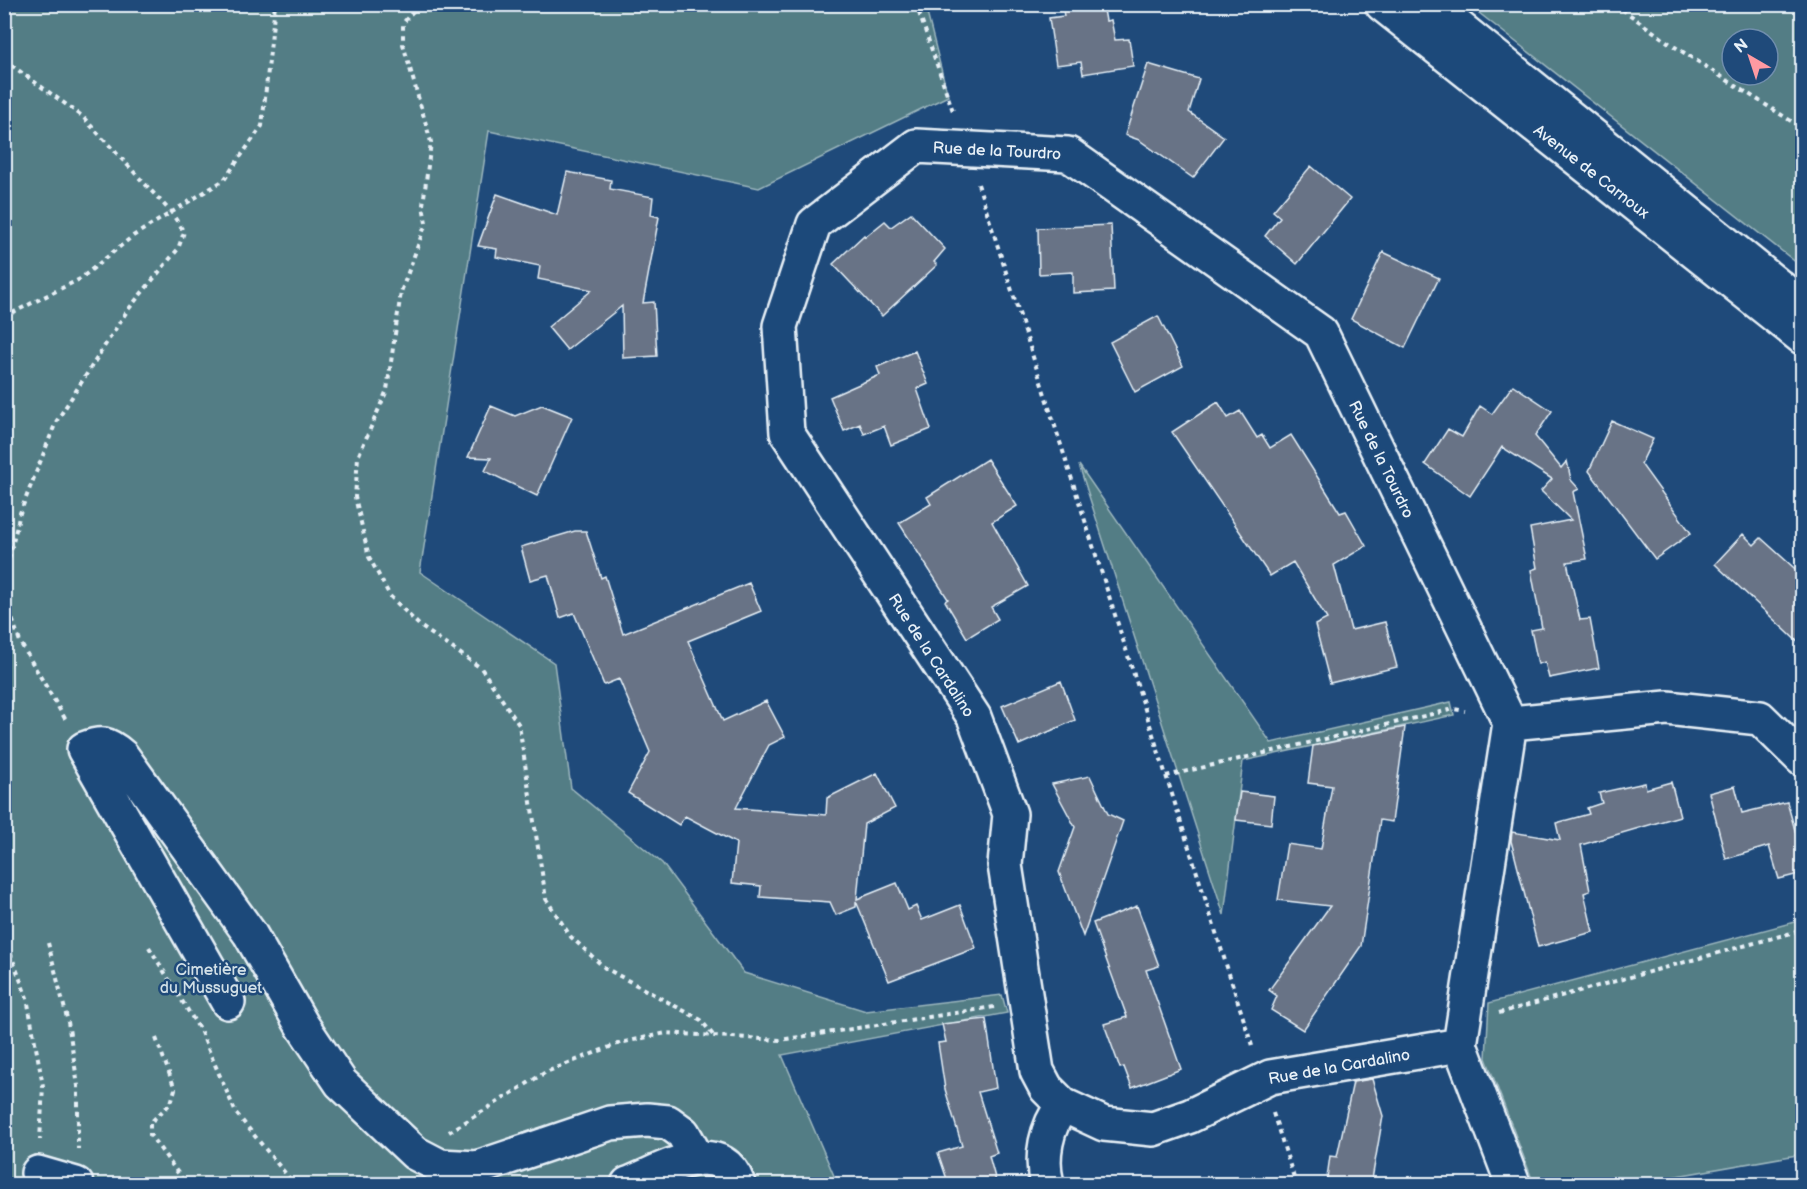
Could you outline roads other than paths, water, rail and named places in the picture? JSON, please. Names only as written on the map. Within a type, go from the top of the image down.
[{"type":"street","name":"Avenue de Carnoux","points":[[1382,4],[1803,337]]},
{"type":"street","name":"Avenue de Carnoux","points":[[1430,4],[1803,306]]},
{"type":"street","name":"Rue de la Tourdro","points":[[916,146],[1068,154],[1321,333],[1510,723]]},
{"type":"street","name":"Rue de la Cardalino","points":[[916,146],[814,224],[780,326],[787,433],[974,717],[1010,814],[1005,865],[1037,1071],[1046,1088],[1063,1105],[1104,1124],[1153,1129],[1190,1116],[1263,1079],[1462,1034]]},
{"type":"street","points":[[1513,1185],[1462,1034],[1510,723],[1667,708],[1760,718],[1803,759]]},
{"type":"street","points":[[228,1002],[84,749],[99,743],[108,744],[122,756],[250,934],[302,1025],[341,1083],[415,1153],[440,1166],[477,1168],[610,1123],[647,1120],[668,1122],[683,1133],[697,1158]]},
{"type":"street","points":[[1047,1185],[1044,1168],[1048,1135],[1054,1116],[1063,1105]]},
{"type":"street","points":[[628,1185],[697,1158],[712,1157],[725,1163],[733,1173],[738,1185]]},
{"type":"street","points":[[38,1173],[76,1184]]},
{"type":"park label","name":"Cimetière du Mussuguet","points":[[211,978]]}]
